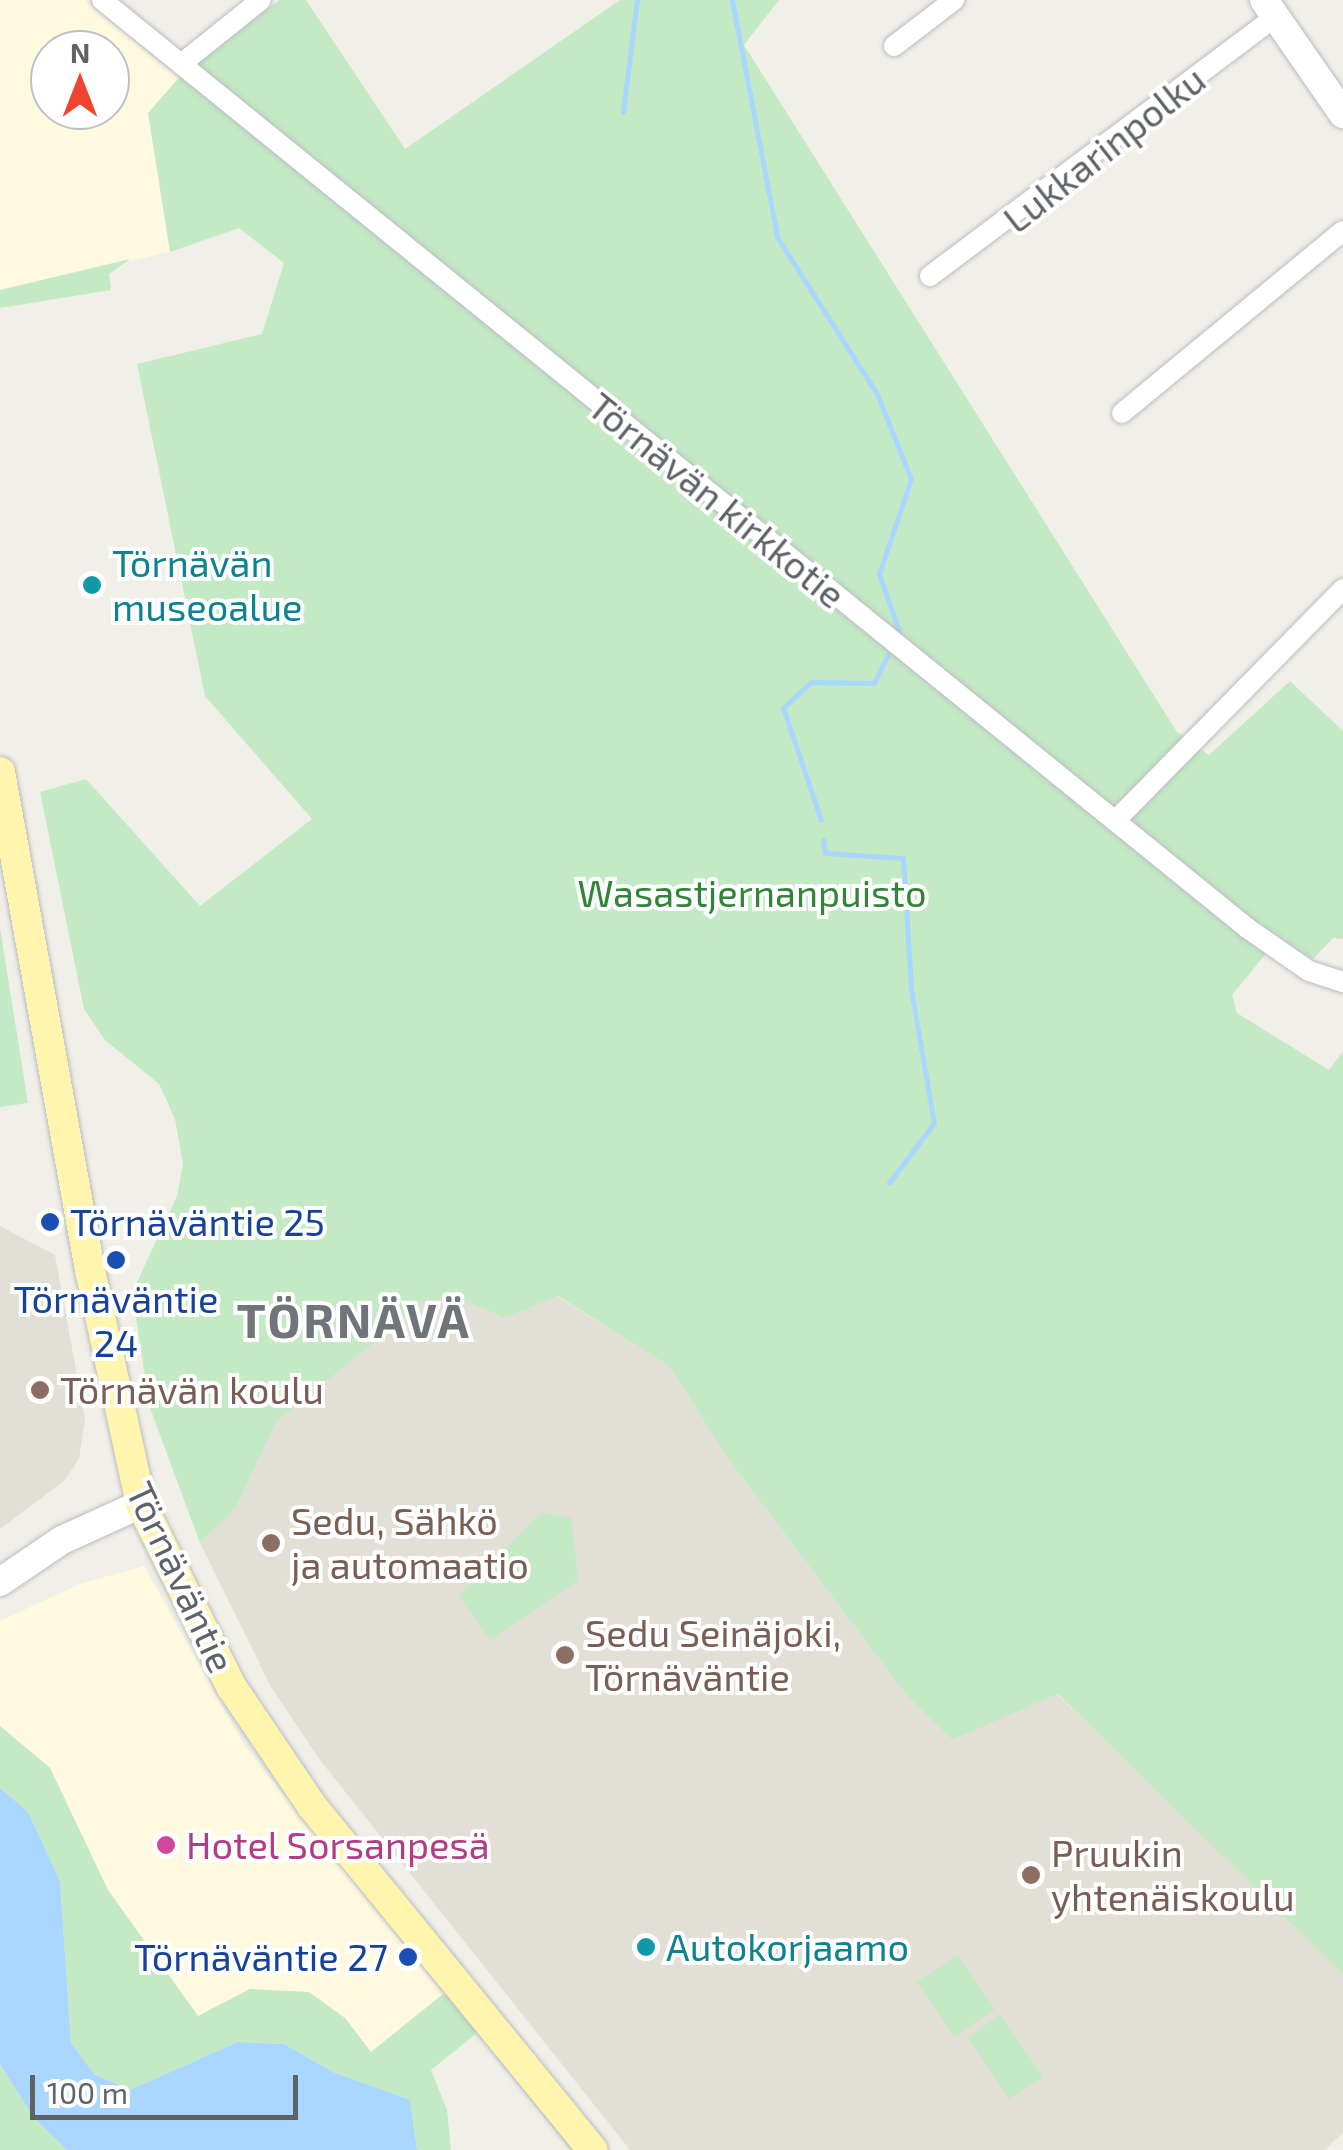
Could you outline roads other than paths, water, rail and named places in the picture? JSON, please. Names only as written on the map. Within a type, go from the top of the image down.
[{"type":"main road","points":[[1270,8],[1343,114]]},
{"type":"main road","name":"Törnäväntie","points":[[0,772],[90,1270],[141,1504],[232,1686],[312,1806],[593,2150]]},
{"type":"main road","points":[[0,1582],[62,1540],[141,1504]]},
{"type":"street","name":"Törnävän kirkkotie","points":[[102,0],[1247,928],[1310,971],[1343,982]]},
{"type":"street","points":[[181,64],[261,0]]},
{"type":"street","points":[[894,46],[954,0]]},
{"type":"street","name":"Lukkarinpolku","points":[[930,276],[1270,8]]},
{"type":"street","points":[[1122,412],[1343,232]]},
{"type":"street","points":[[1115,821],[1343,588]]},
{"type":"water","points":[[0,1788],[28,1812],[60,1881],[71,2043],[94,2074],[130,2090],[238,2042],[284,2044],[333,2072],[410,2100],[417,2150],[67,2150],[33,2117],[0,2064]]},
{"type":"waterway","points":[[623,112],[637,0]]},
{"type":"waterway","points":[[732,0],[777,237],[877,394],[911,479],[879,574],[899,631]]},
{"type":"waterway","points":[[821,820],[783,708],[811,682],[874,683],[888,654]]},
{"type":"waterway","points":[[823,840],[825,853],[903,858],[911,989],[934,1123],[889,1183]]},
{"type":"place","name":"Törnävän museoalue","points":[[92,585]]},
{"type":"place","name":"Törnäväntie 25","points":[[50,1222]]},
{"type":"place","name":"Törnäväntie 24","points":[[116,1260]]},
{"type":"place","name":"Törnävän koulu","points":[[40,1390]]},
{"type":"place","name":"Sedu, Sähkö ja automaatio","points":[[271,1543]]},
{"type":"place","name":"Sedu Seinäjoki, Törnäväntie","points":[[565,1655]]},
{"type":"place","name":"Hotel Sorsanpesä","points":[[166,1845]]},
{"type":"place","name":"Pruukin yhtenäiskoulu","points":[[1031,1875]]},
{"type":"place","name":"Autokorjaamo","points":[[646,1947]]},
{"type":"place","name":"Törnäväntie 27","points":[[408,1957]]},
{"type":"district","name":"TÖRNÄVÄ","points":[[354,1320]]},
{"type":"park label","name":"Wasastjernanpuisto","points":[[752,893]]}]
